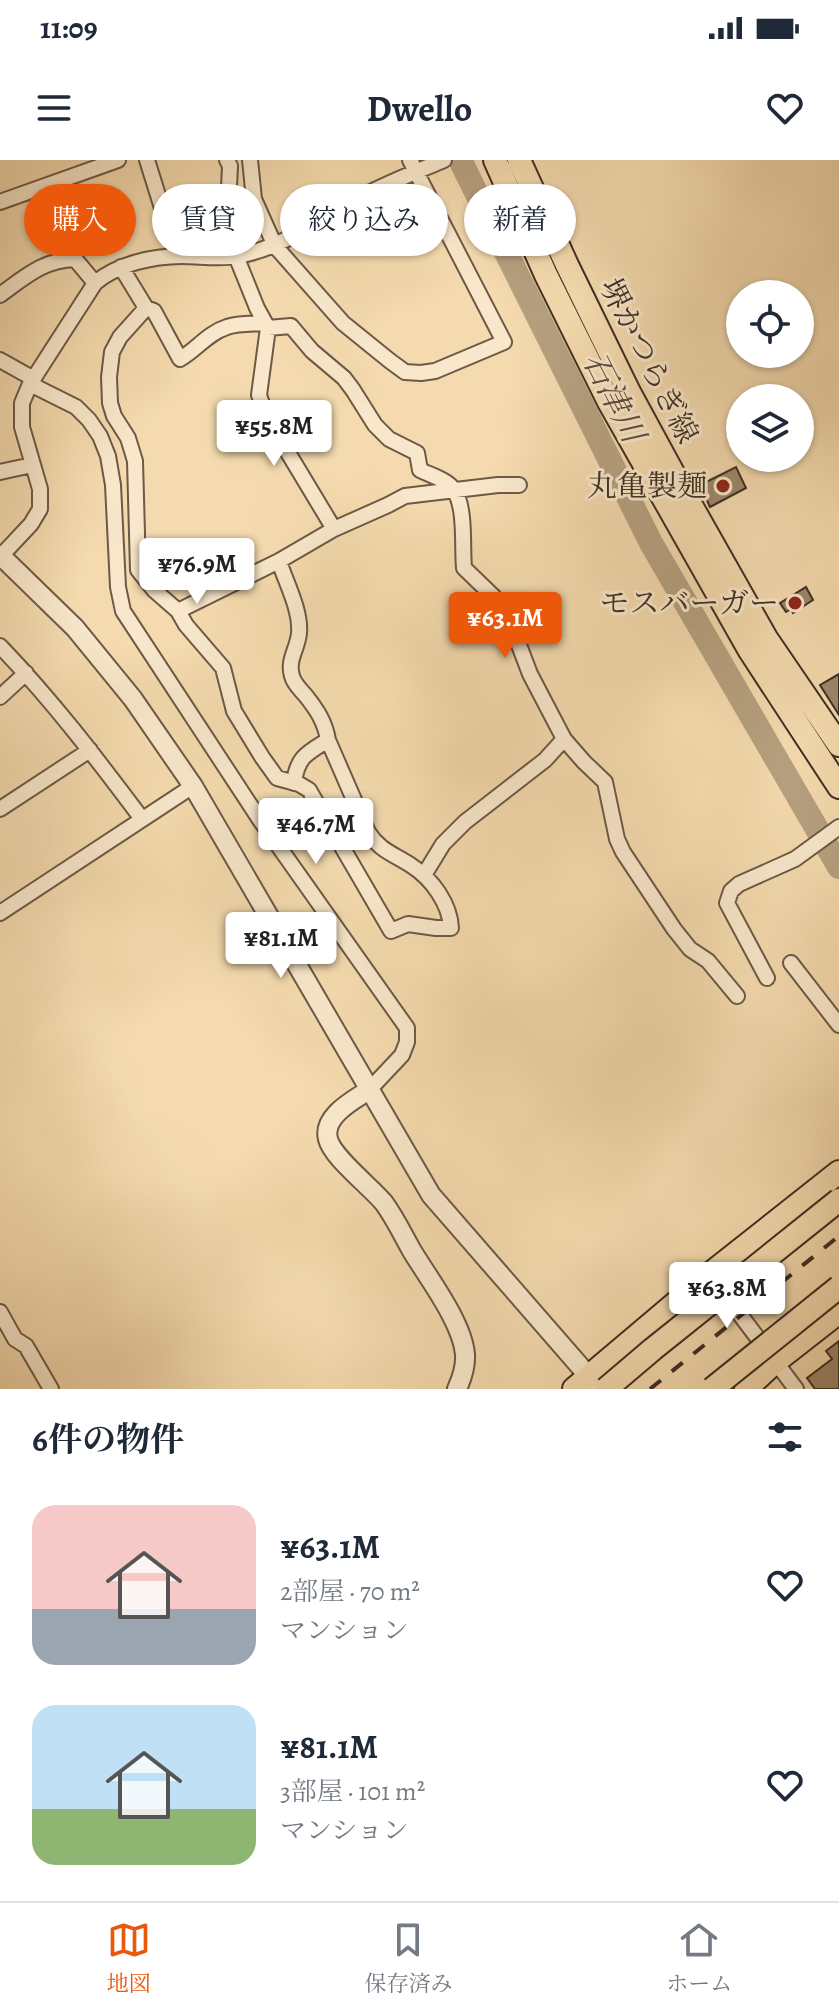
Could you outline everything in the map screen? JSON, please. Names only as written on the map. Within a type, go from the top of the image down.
[{"type":"main road","name":"堺かつらぎ線","points":[[495,160],[546,275],[609,402],[750,651],[839,787]]},
{"type":"main road","name":"堺かつらぎ線","points":[[519,160],[629,392],[679,484],[766,638],[839,745]]},
{"type":"main road","points":[[592,1386],[710,1274],[839,1172]]},
{"type":"main road","points":[[592,1386],[653,1349],[839,1200]]},
{"type":"main road","points":[[712,1389],[839,1287]]},
{"type":"main road","points":[[746,1389],[839,1312]]},
{"type":"street","points":[[0,202],[118,160]]},
{"type":"street","points":[[147,160],[154,184]]},
{"type":"street","points":[[227,160],[230,166],[229,184]]},
{"type":"street","points":[[250,160],[254,199],[275,246],[343,323],[405,372],[421,373],[435,371],[504,342],[412,166]]},
{"type":"street","points":[[264,249],[275,246],[412,166],[444,160]]},
{"type":"street","points":[[177,256],[121,267],[95,283],[32,382],[21,412],[40,489],[40,509],[31,524],[1,555],[75,628],[133,699],[193,786],[431,1195],[592,1386]]},
{"type":"street","points":[[236,256],[267,326],[259,395],[266,416],[334,529]]},
{"type":"street","points":[[0,295],[42,265],[60,259],[75,259],[95,283]]},
{"type":"street","points":[[121,267],[146,308],[154,311],[180,359],[227,327],[291,326],[312,351],[344,378],[375,425],[389,439],[417,453],[420,470],[454,490],[463,516],[464,568],[493,596],[508,616],[530,674],[564,739],[605,782],[617,839],[623,852],[674,929],[690,949],[708,961],[737,996]]},
{"type":"street","points":[[146,308],[120,337],[112,352],[109,377],[114,416],[128,438],[135,461],[138,570],[154,590],[178,611],[223,668],[234,711],[277,778],[309,790],[391,931],[408,924],[451,928],[443,900],[424,875],[375,844],[328,740],[326,725],[293,681],[291,660],[300,630],[279,561]]},
{"type":"street","points":[[0,360],[76,407],[95,428],[108,456],[113,485],[118,587],[123,611],[260,820],[407,1028],[407,1042],[402,1055],[369,1090],[332,1119],[328,1139],[337,1154],[384,1203],[458,1326],[465,1353],[464,1374],[457,1389]]},
{"type":"street","points":[[0,472],[32,465]]},
{"type":"street","points":[[178,611],[279,561],[334,529],[405,496],[519,485]]},
{"type":"street","points":[[0,646],[90,750],[142,819]]},
{"type":"street","points":[[0,697],[26,673]]},
{"type":"street","points":[[424,875],[443,844],[465,822],[545,760],[564,739]]},
{"type":"street","points":[[294,783],[296,768],[306,753],[328,740]]},
{"type":"street","points":[[0,809],[90,750]]},
{"type":"street","points":[[0,913],[193,786]]},
{"type":"street","points":[[767,978],[727,903],[731,891],[739,884],[795,859],[839,827]]},
{"type":"street","points":[[791,963],[839,1025]]},
{"type":"street","points":[[710,1274],[796,1389]]},
{"type":"street","points":[[0,1312],[15,1339],[26,1346],[51,1389]]},
{"type":"building","name":"丸亀製麺","points":[[726,472],[738,472],[746,488],[710,507],[700,485]]},
{"type":"building","points":[[806,587],[813,600],[793,613],[791,609],[786,612],[780,603]]},
{"type":"building","points":[[839,674],[839,715],[820,685]]},
{"type":"building","points":[[839,1341],[839,1389],[815,1389],[807,1378],[832,1359],[826,1351]]},
{"type":"waterway","name":"石津川","points":[[460,160],[651,543],[839,867]]},
{"type":"railway","points":[[650,1389],[839,1236]]},
{"type":"place","name":"丸亀製麺","points":[[723,486]]},
{"type":"place","name":"モスバーガー","points":[[795,603]]}]
